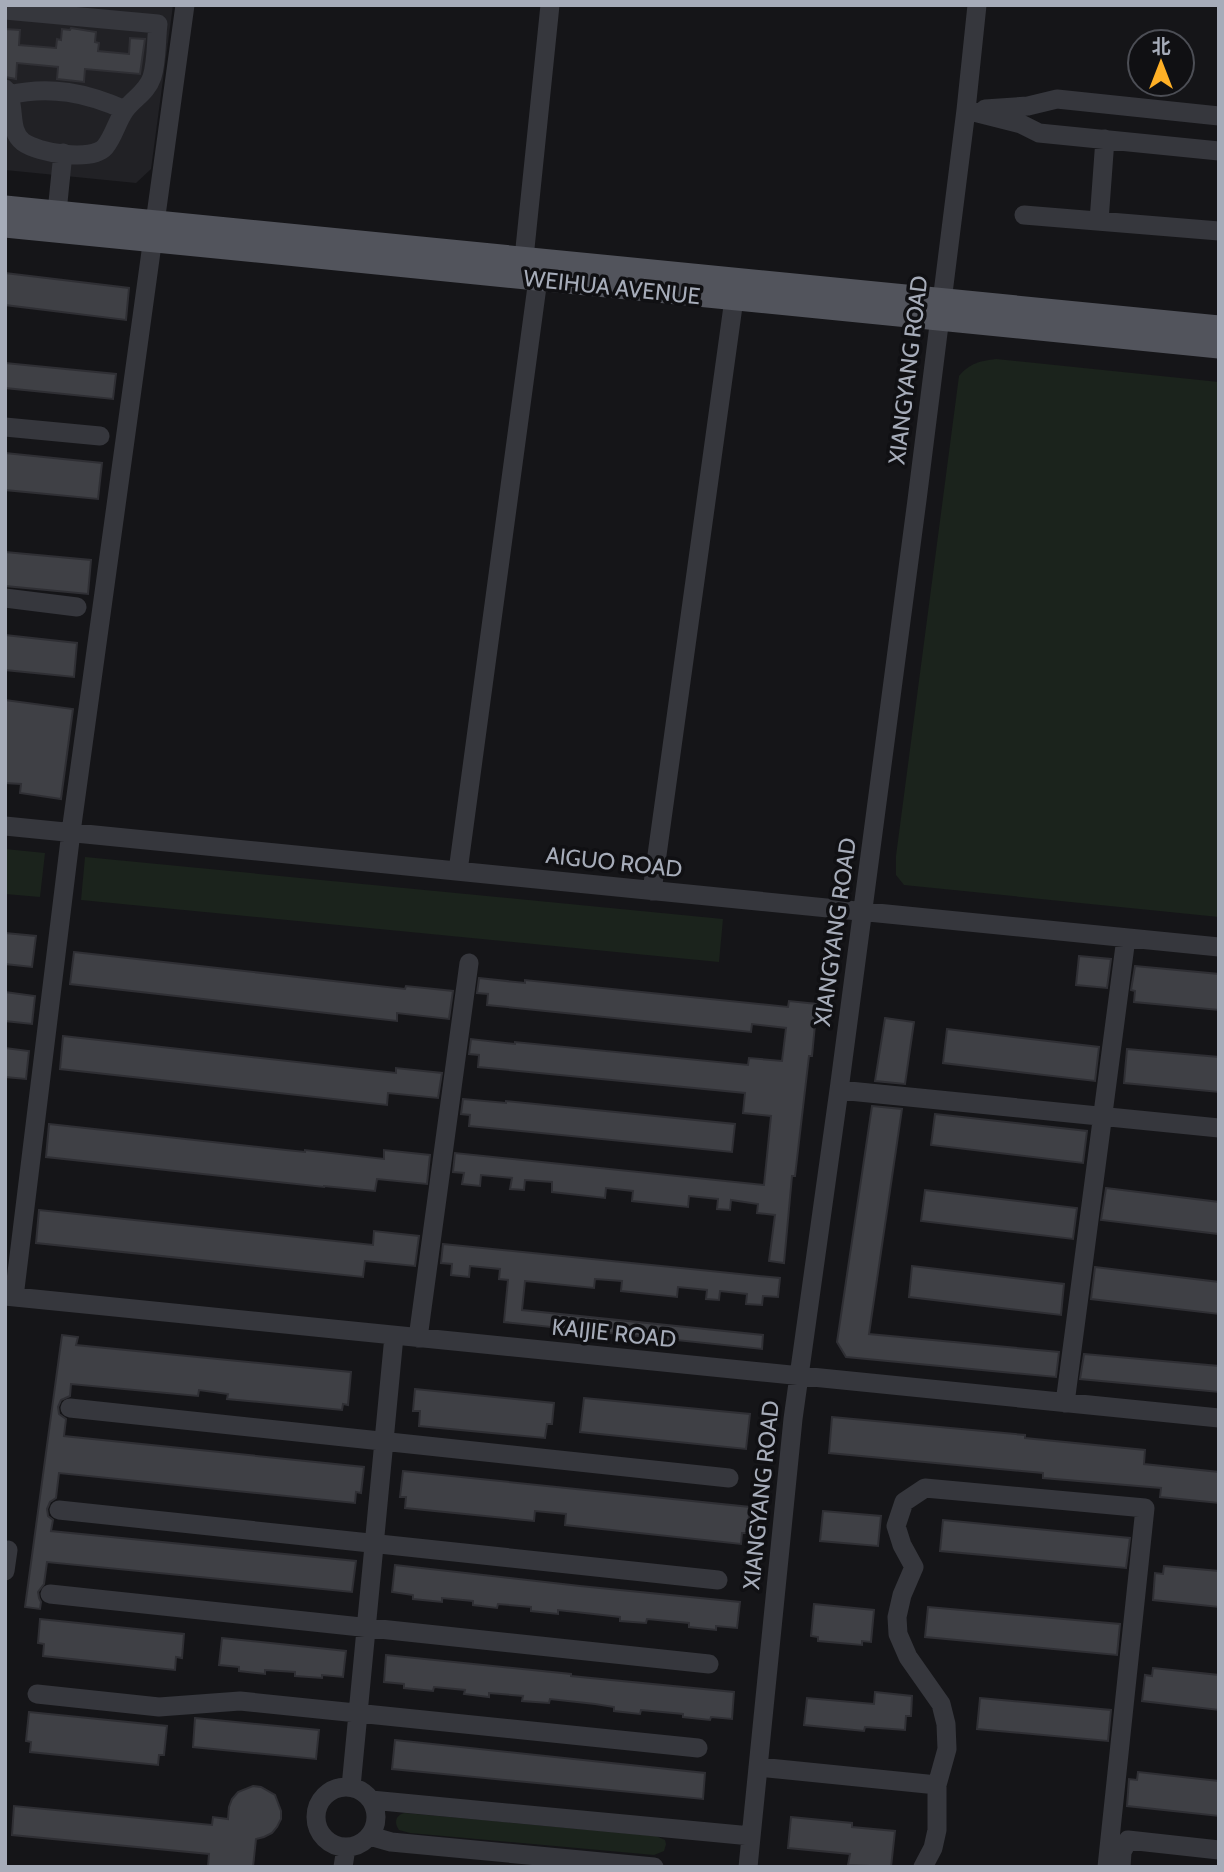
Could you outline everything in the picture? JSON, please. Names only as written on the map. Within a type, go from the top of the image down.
[{"type":"main road","name":"WEIHUA AVENUE","points":[[5,206],[57,212],[154,231],[538,279],[734,299],[1219,327]]},
{"type":"main road","name":"WEIHUA AVENUE","points":[[5,226],[154,231],[524,258],[941,309],[1219,347]]},
{"type":"street","points":[[9,1296],[185,5]]},
{"type":"street","points":[[524,258],[550,5]]},
{"type":"street","name":"XIANGYANG ROAD","points":[[748,1867],[793,1419],[839,1090],[941,309],[977,5]]},
{"type":"street","points":[[5,10],[158,24],[152,75],[144,92],[125,110],[104,147],[89,155],[39,150],[24,143],[14,129],[12,100],[7,92],[65,91],[97,98],[125,110]]},
{"type":"street","points":[[966,110],[1028,106],[1057,99],[1219,116]]},
{"type":"street","points":[[966,110],[1021,124],[1039,132],[1219,151]]},
{"type":"street","points":[[1099,221],[1105,139]]},
{"type":"street","points":[[57,212],[62,153]]},
{"type":"street","points":[[1024,215],[1219,231]]},
{"type":"street","points":[[458,871],[538,279]]},
{"type":"street","points":[[652,891],[734,299]]},
{"type":"street","points":[[5,427],[100,436]]},
{"type":"street","points":[[5,598],[77,607]]},
{"type":"street","name":"AIGUO ROAD","points":[[5,826],[1219,947]]},
{"type":"street","points":[[1065,1403],[1126,938]]},
{"type":"street","points":[[418,1338],[469,963]]},
{"type":"street","points":[[839,1090],[1219,1128]]},
{"type":"street","name":"KAIJIE ROAD","points":[[9,1296],[1219,1418]]},
{"type":"street","points":[[351,1787],[394,1336]]},
{"type":"street","points":[[70,1408],[729,1478]]},
{"type":"street","points":[[923,1867],[933,1848],[937,1830],[937,1785],[947,1749],[946,1724],[941,1704],[908,1657],[898,1634],[897,1617],[902,1595],[914,1567],[902,1545],[896,1526],[904,1502],[925,1488],[1145,1508],[1107,1867]]},
{"type":"street","points":[[59,1510],[718,1580]]},
{"type":"street","points":[[5,1571],[8,1550]]},
{"type":"street","points":[[50,1594],[709,1664]]},
{"type":"street","points":[[37,1694],[159,1707],[240,1702],[698,1748]]},
{"type":"street","points":[[758,1767],[937,1785]]},
{"type":"street","points":[[351,1787],[371,1800],[376,1821],[370,1836],[344,1857],[336,1846],[321,1836],[315,1818],[317,1808],[326,1794],[351,1787]]},
{"type":"street","points":[[371,1800],[751,1836]]},
{"type":"street","points":[[370,1836],[391,1842],[654,1867]]},
{"type":"street","points":[[1121,1867],[1122,1852],[1128,1840],[1219,1850]]},
{"type":"shaded area","points":[[5,5],[173,5],[151,169],[136,183],[5,170]]},
{"type":"shaded area","points":[[996,359],[1219,382],[1219,917],[904,885],[896,875],[896,856],[959,376],[976,363]]},
{"type":"shaded area","points":[[5,849],[45,853],[40,897],[5,894]]},
{"type":"shaded area","points":[[85,857],[723,919],[719,962],[81,900]]},
{"type":"shaded area","points":[[405,1813],[656,1836],[665,1840],[666,1844],[664,1851],[654,1855],[410,1833],[399,1830],[396,1825],[397,1817]]},
{"type":"building","points":[[5,29],[20,30],[19,45],[56,48],[57,39],[61,40],[62,29],[96,32],[98,51],[129,54],[130,38],[145,39],[140,74],[85,69],[84,82],[57,79],[58,67],[17,63],[16,79],[5,77]]},
{"type":"building","points":[[5,273],[129,288],[126,320],[5,305]]},
{"type":"building","points":[[5,363],[116,374],[113,399],[5,388]]},
{"type":"building","points":[[5,453],[102,463],[98,499],[5,490]]},
{"type":"building","points":[[5,552],[91,560],[88,594],[5,586]]},
{"type":"building","points":[[5,635],[77,643],[74,677],[5,670]]},
{"type":"building","points":[[5,700],[73,709],[61,799],[20,793],[21,784],[5,783]]},
{"type":"building","points":[[5,933],[36,936],[32,967],[5,964]]},
{"type":"building","points":[[74,952],[405,989],[406,986],[453,991],[449,1019],[397,1013],[397,1021],[70,984]]},
{"type":"building","points":[[1079,956],[1111,959],[1107,988],[1076,985]]},
{"type":"building","points":[[1135,966],[1219,974],[1219,1010],[1134,1002],[1135,991],[1131,990]]},
{"type":"building","points":[[479,978],[525,983],[525,980],[788,1007],[789,1001],[817,1004],[795,1176],[792,1176],[784,1263],[769,1261],[775,1215],[757,1213],[758,1204],[731,1200],[730,1210],[717,1209],[718,1199],[689,1196],[688,1207],[632,1201],[633,1191],[606,1188],[605,1198],[552,1192],[552,1182],[525,1180],[524,1190],[510,1189],[512,1178],[481,1175],[480,1186],[462,1184],[464,1173],[453,1172],[455,1153],[764,1185],[771,1116],[743,1113],[745,1093],[478,1067],[479,1055],[469,1054],[471,1039],[748,1065],[749,1058],[782,1061],[786,1028],[752,1024],[751,1032],[487,1005],[488,994],[477,993]]},
{"type":"building","points":[[5,992],[35,996],[32,1024],[5,1021]]},
{"type":"building","points":[[885,1018],[914,1022],[905,1084],[875,1081]]},
{"type":"building","points":[[947,1029],[1099,1047],[1095,1081],[943,1063]]},
{"type":"building","points":[[63,1036],[396,1073],[396,1068],[442,1073],[438,1098],[388,1093],[387,1105],[60,1069]]},
{"type":"building","points":[[5,1048],[29,1051],[26,1079],[5,1077]]},
{"type":"building","points":[[1127,1049],[1219,1057],[1219,1092],[1124,1083]]},
{"type":"building","points":[[463,1099],[735,1124],[732,1152],[469,1126],[470,1115],[461,1114]]},
{"type":"building","points":[[872,1106],[902,1109],[869,1334],[1059,1352],[1056,1377],[846,1357],[837,1342]]},
{"type":"building","points":[[935,1114],[1087,1131],[1083,1163],[931,1145]]},
{"type":"building","points":[[49,1124],[384,1159],[384,1150],[430,1155],[427,1184],[377,1179],[375,1191],[46,1157]]},
{"type":"building","points":[[1106,1188],[1219,1202],[1219,1234],[1101,1220]]},
{"type":"building","points":[[925,1190],[1077,1208],[1073,1239],[921,1221]]},
{"type":"building","points":[[39,1210],[373,1245],[374,1231],[419,1236],[415,1266],[365,1261],[363,1277],[36,1243]]},
{"type":"building","points":[[443,1244],[780,1278],[778,1297],[763,1296],[762,1305],[746,1304],[747,1294],[720,1291],[719,1300],[706,1299],[707,1290],[678,1287],[677,1297],[621,1291],[622,1281],[595,1279],[594,1288],[525,1281],[522,1310],[763,1335],[762,1349],[504,1322],[508,1280],[499,1279],[500,1269],[470,1266],[469,1277],[451,1275],[452,1264],[441,1263]]},
{"type":"building","points":[[912,1266],[1064,1284],[1061,1315],[909,1297]]},
{"type":"building","points":[[1095,1267],[1219,1282],[1219,1314],[1091,1299]]},
{"type":"building","points":[[62,1335],[78,1337],[76,1345],[351,1372],[348,1405],[343,1404],[342,1410],[227,1399],[228,1394],[199,1390],[198,1396],[71,1384],[70,1396],[61,1400],[58,1407],[59,1414],[66,1419],[64,1436],[364,1467],[361,1493],[356,1492],[355,1503],[59,1473],[56,1498],[50,1502],[47,1509],[48,1516],[53,1520],[51,1531],[356,1561],[352,1592],[47,1562],[44,1584],[38,1592],[40,1609],[25,1607]]},
{"type":"building","points":[[1084,1354],[1219,1366],[1219,1392],[1080,1379]]},
{"type":"building","points":[[415,1389],[554,1403],[552,1424],[547,1424],[545,1438],[419,1426],[420,1411],[413,1411]]},
{"type":"building","points":[[584,1398],[750,1414],[746,1449],[580,1432]]},
{"type":"building","points":[[832,1417],[1025,1435],[1025,1438],[1145,1450],[1144,1464],[1219,1472],[1219,1503],[1160,1497],[1161,1488],[1043,1478],[1043,1473],[829,1453]]},
{"type":"building","points":[[403,1471],[750,1507],[747,1533],[742,1533],[741,1544],[565,1525],[566,1514],[535,1511],[534,1521],[405,1508],[406,1497],[400,1497]]},
{"type":"building","points":[[823,1511],[881,1516],[878,1546],[820,1541]]},
{"type":"building","points":[[943,1520],[1130,1538],[1126,1568],[940,1551]]},
{"type":"building","points":[[395,1565],[740,1602],[737,1628],[716,1626],[716,1630],[689,1627],[689,1623],[647,1619],[646,1623],[620,1621],[620,1617],[558,1610],[558,1614],[531,1611],[531,1607],[498,1604],[497,1608],[473,1605],[473,1601],[413,1599],[413,1595],[392,1592]]},
{"type":"building","points":[[1164,1566],[1219,1571],[1219,1607],[1153,1600],[1155,1573],[1163,1574]]},
{"type":"building","points":[[814,1604],[874,1610],[871,1642],[862,1641],[862,1645],[818,1641],[818,1637],[811,1636]]},
{"type":"building","points":[[928,1607],[1120,1624],[1117,1655],[925,1637]]},
{"type":"building","points":[[40,1619],[184,1634],[182,1658],[176,1657],[175,1670],[43,1656],[44,1644],[38,1643]]},
{"type":"building","points":[[222,1638],[346,1651],[343,1677],[295,1676],[295,1672],[265,1670],[265,1674],[219,1665]]},
{"type":"building","points":[[386,1655],[734,1692],[732,1719],[711,1717],[710,1720],[641,1710],[640,1714],[614,1711],[614,1707],[595,1704],[550,1699],[549,1703],[522,1701],[523,1696],[489,1693],[489,1697],[464,1694],[465,1690],[434,1687],[433,1691],[404,1688],[404,1684],[384,1682]]},
{"type":"building","points":[[1153,1668],[1219,1675],[1219,1710],[1142,1701],[1145,1675],[1152,1676]]},
{"type":"building","points":[[875,1692],[912,1696],[911,1716],[906,1716],[905,1730],[865,1727],[864,1731],[804,1725],[807,1698],[874,1704]]},
{"type":"building","points":[[980,1698],[1111,1710],[1108,1741],[977,1729]]},
{"type":"building","points":[[29,1712],[167,1726],[164,1755],[159,1755],[158,1765],[30,1752],[31,1742],[26,1741]]},
{"type":"building","points":[[195,1718],[319,1730],[316,1759],[193,1747]]},
{"type":"building","points":[[395,1740],[705,1773],[703,1799],[392,1769]]},
{"type":"building","points":[[1138,1772],[1219,1781],[1219,1816],[1127,1806],[1129,1779],[1137,1780]]},
{"type":"building","points":[[253,1786],[261,1787],[275,1795],[281,1819],[272,1833],[256,1839],[253,1867],[208,1867],[209,1854],[12,1835],[14,1806],[212,1825],[213,1817],[228,1819],[232,1799],[238,1792]]},
{"type":"building","points":[[791,1817],[852,1823],[852,1827],[895,1831],[891,1867],[848,1865],[850,1854],[788,1848]]}]
